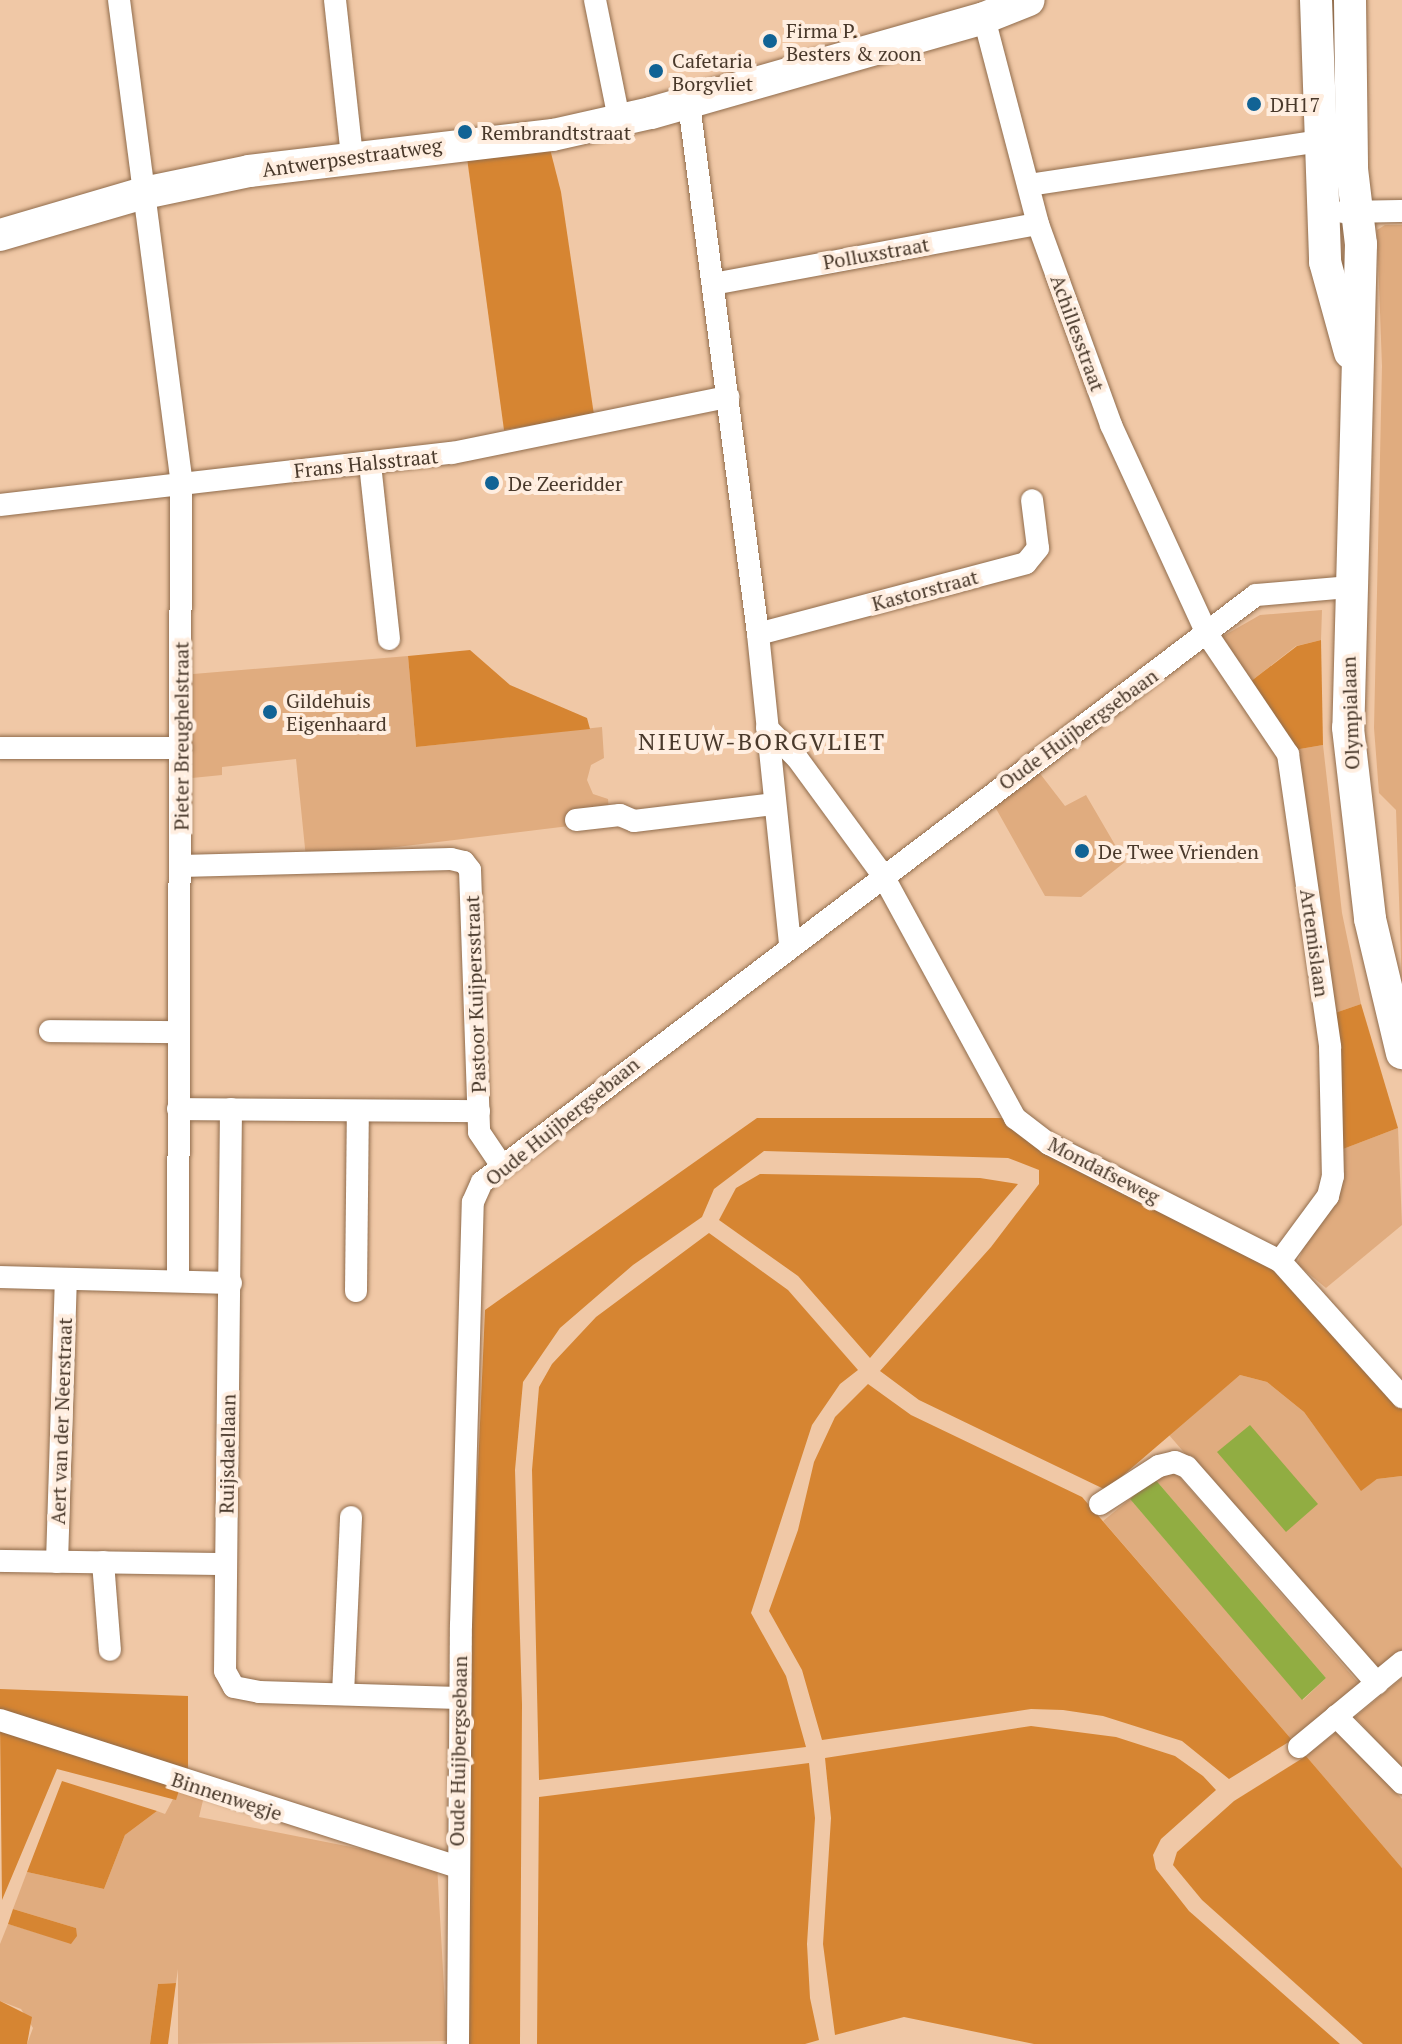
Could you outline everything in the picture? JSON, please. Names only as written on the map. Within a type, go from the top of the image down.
[{"type":"main road","name":"Antwerpsestraatweg","points":[[0,235],[144,193],[352,156],[553,135],[689,104],[984,18],[1029,0]]},
{"type":"main road","name":"Olympialaan","points":[[1316,0],[1322,213],[1330,288],[1354,369]]},
{"type":"main road","name":"Olympialaan","points":[[1350,0],[1352,169],[1361,258],[1354,369],[1348,715],[1356,820],[1370,919],[1402,1053]]},
{"type":"street","name":"Pieter Breughelstraat","points":[[119,0],[181,480],[178,1281]]},
{"type":"street","points":[[335,0],[352,156]]},
{"type":"street","points":[[595,0],[619,119]]},
{"type":"street","name":"Achillesstraat","points":[[984,18],[1038,224],[1111,425],[1207,634]]},
{"type":"street","points":[[689,104],[758,634],[790,944]]},
{"type":"street","points":[[1029,185],[1307,143]]},
{"type":"street","points":[[1322,213],[1402,211]]},
{"type":"street","name":"Polluxstraat","points":[[713,284],[1038,224]]},
{"type":"street","name":"Frans Halsstraat","points":[[0,505],[181,480],[370,464],[728,397]]},
{"type":"street","points":[[370,464],[389,639]]},
{"type":"street","name":"Kastorstraat","points":[[758,634],[1026,563],[1038,548],[1032,500]]},
{"type":"street","name":"Oude Huijbergsebaan","points":[[458,2044],[459,1698],[473,1202],[482,1182],[882,874],[1256,595],[1349,587]]},
{"type":"street","name":"Artemislaan","points":[[1207,634],[1288,754],[1330,1047],[1333,1176],[1328,1196],[1280,1261]]},
{"type":"street","points":[[767,728],[797,758],[882,874]]},
{"type":"street","points":[[0,748],[181,748]]},
{"type":"street","points":[[576,820],[620,815],[634,821],[775,804]]},
{"type":"street","name":"Pastoor Kuijpersstraat","points":[[181,866],[464,862],[470,870],[479,1132],[501,1165]]},
{"type":"street","name":"Mondafseweg","points":[[882,874],[1015,1118],[1049,1144],[1280,1261],[1402,1397]]},
{"type":"street","points":[[50,1031],[177,1032]]},
{"type":"street","points":[[178,1109],[479,1111]]},
{"type":"street","name":"Ruijsdaellaan","points":[[231,1109],[225,1671],[234,1687],[259,1692],[459,1698]]},
{"type":"street","points":[[356,1291],[358,1111]]},
{"type":"street","points":[[0,1277],[231,1283]]},
{"type":"street","name":"Aert van der Neerstraat","points":[[57,1562],[66,1279]]},
{"type":"street","points":[[1100,1504],[1159,1466],[1175,1462],[1187,1467],[1377,1683]]},
{"type":"street","points":[[343,1694],[351,1517]]},
{"type":"street","points":[[0,1561],[225,1564]]},
{"type":"street","points":[[103,1562],[110,1650]]},
{"type":"street","points":[[1299,1747],[1402,1662]]},
{"type":"street","points":[[1336,1716],[1402,1783]]},
{"type":"street","name":"Binnenwegje","points":[[0,1720],[457,1867]]},
{"type":"shaded area","points":[[549,145],[561,192],[594,415],[504,430],[467,158]]},
{"type":"shaded area","points":[[1385,225],[1402,225],[1402,987],[1396,810],[1379,793],[1374,728],[1382,366],[1377,230]]},
{"type":"shaded area","points":[[1322,610],[1321,640],[1296,646],[1246,685],[1218,639],[1260,615]]},
{"type":"shaded area","points":[[1321,640],[1323,745],[1294,750],[1246,685],[1297,646]]},
{"type":"shaded area","points":[[470,650],[510,685],[587,718],[590,729],[416,747],[408,656]]},
{"type":"shaded area","points":[[408,656],[416,747],[602,727],[604,758],[591,765],[587,780],[593,794],[608,799],[610,821],[306,858],[296,759],[222,767],[222,775],[192,778],[193,674]]},
{"type":"shaded area","points":[[1323,745],[1342,913],[1361,1004],[1332,1014],[1294,750]]},
{"type":"shaded area","points":[[1038,771],[1065,806],[1086,795],[1125,862],[1081,897],[1045,896],[994,805]]},
{"type":"shaded area","points":[[1361,1004],[1398,1128],[1343,1149],[1332,1014]]},
{"type":"shaded area","points":[[757,1118],[1015,1118],[1270,1267],[1304,1294],[1402,1408],[1402,1476],[1377,1479],[1361,1491],[1304,1412],[1267,1382],[1240,1375],[1106,1490],[919,1400],[880,1371],[991,1247],[1039,1184],[1039,1170],[1008,1158],[764,1151],[714,1189],[702,1217],[633,1265],[560,1328],[523,1382],[515,1470],[522,1704],[520,2044],[464,2044],[464,1786],[485,1310]]},
{"type":"shaded area","points":[[1398,1128],[1402,1225],[1326,1288],[1297,1264],[1343,1149]]},
{"type":"shaded area","points":[[760,1174],[980,1178],[1018,1184],[870,1358],[798,1276],[719,1220],[736,1188]]},
{"type":"shaded area","points":[[709,1233],[788,1290],[858,1370],[840,1384],[812,1425],[751,1613],[786,1676],[806,1747],[539,1780],[532,1470],[539,1387],[552,1364],[596,1317]]},
{"type":"shaded area","points":[[1240,1375],[1267,1382],[1304,1412],[1361,1490],[1377,1479],[1402,1476],[1402,1650],[1375,1673],[1169,1435]]},
{"type":"shaded area","points":[[868,1384],[911,1415],[1082,1497],[1292,1740],[1229,1779],[1182,1741],[1103,1716],[1063,1710],[1031,1709],[822,1740],[802,1670],[769,1611],[798,1530],[814,1462],[835,1417]]},
{"type":"shaded area","points":[[1250,1425],[1318,1504],[1286,1532],[1217,1452]]},
{"type":"shaded area","points":[[1169,1465],[1360,1685],[1292,1740],[1103,1521],[1130,1499],[1303,1700],[1326,1678],[1154,1478]]},
{"type":"shaded area","points":[[1154,1478],[1326,1678],[1302,1700],[1130,1499]]},
{"type":"shaded area","points":[[1402,1678],[1402,1769],[1355,1717]]},
{"type":"shaded area","points":[[0,1689],[188,1696],[188,1772],[0,1712]]},
{"type":"shaded area","points":[[0,1725],[181,1784],[176,1800],[57,1769],[2,1900]]},
{"type":"shaded area","points":[[1031,1726],[1116,1737],[1175,1756],[1203,1776],[1216,1790],[1161,1839],[1153,1855],[1156,1869],[1189,1911],[1340,2044],[1034,2044],[904,2017],[835,2035],[823,1944],[831,1818],[825,1758]]},
{"type":"shaded area","points":[[1339,1730],[1402,1799],[1402,1868],[1306,1756]]},
{"type":"shaded area","points":[[1306,1756],[1402,1868],[1402,2044],[1363,2044],[1202,1900],[1173,1865],[1177,1852],[1234,1801]]},
{"type":"shaded area","points":[[809,1763],[815,1818],[807,1944],[810,1998],[819,2040],[805,2044],[537,2044],[539,1797]]},
{"type":"shaded area","points":[[62,1781],[157,1811],[125,1835],[104,1889],[27,1872]]},
{"type":"shaded area","points":[[181,1784],[205,1792],[199,1817],[437,1864],[447,2041],[178,2044],[178,1969],[176,1983],[158,1984],[150,2044],[27,2044],[33,2028],[21,2009],[0,2001],[0,1944],[8,1924],[71,1943],[76,1928],[13,1909],[27,1872],[104,1889],[125,1835],[157,1811],[165,1814]]},
{"type":"shaded area","points":[[13,1909],[76,1928],[77,1936],[71,1944],[8,1924]]},
{"type":"shaded area","points":[[176,1983],[168,2044],[150,2044],[158,1984]]},
{"type":"shaded area","points":[[0,2001],[32,2017],[27,2044],[0,2044]]},
{"type":"place","name":"Firma P. Besters & zoon","points":[[770,41]]},
{"type":"place","name":"Cafetaria Borgvliet","points":[[656,71]]},
{"type":"place","name":"DH17","points":[[1254,104]]},
{"type":"place","name":"Rembrandtstraat","points":[[465,132]]},
{"type":"place","name":"De Zeeridder","points":[[492,483]]},
{"type":"place","name":"Gildehuis Eigenhaard","points":[[270,712]]},
{"type":"place","name":"De Twee Vrienden","points":[[1082,851]]},
{"type":"district","name":"NIEUW-BORGVLIET","points":[[762,742]]}]
